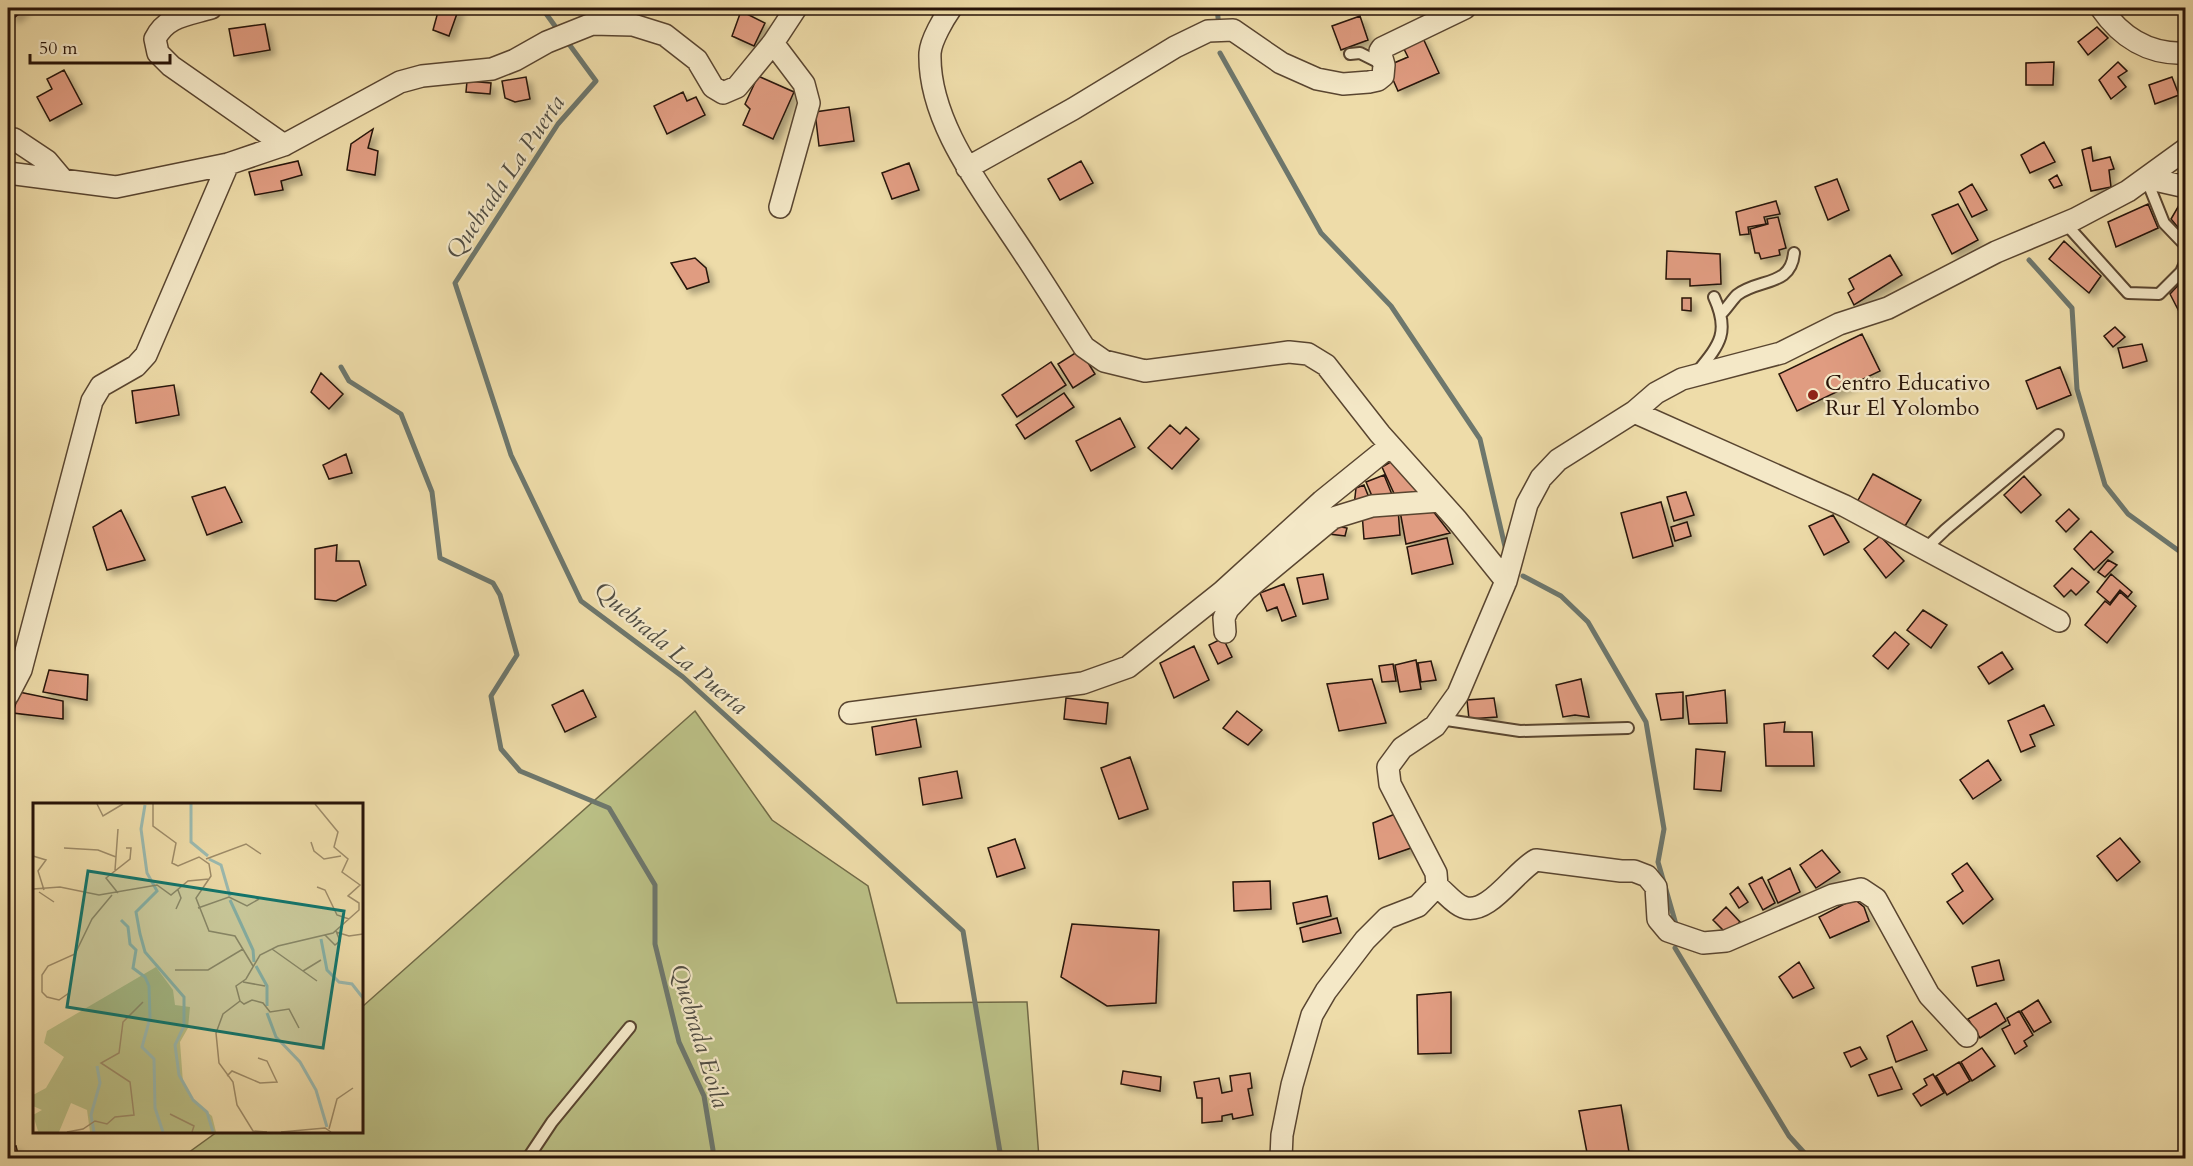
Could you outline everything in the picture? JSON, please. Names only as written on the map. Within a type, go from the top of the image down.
[{"type":"street","points":[[211,8],[173,19],[161,27],[155,39],[158,52],[171,66],[284,145]]},
{"type":"street","points":[[8,173],[116,187],[228,164],[284,145],[400,82],[422,76],[492,69],[515,60],[547,42],[592,24],[633,25],[665,35],[697,60],[713,87],[723,93],[737,87],[773,43],[796,8]]},
{"type":"street","points":[[951,8],[943,19],[930,51],[933,84],[945,124],[967,168],[1084,347],[1104,361],[1145,371],[1289,352],[1308,354],[1326,365],[1390,446],[1440,501],[1506,581]]},
{"type":"street","points":[[967,168],[1175,47],[1208,31],[1233,30],[1281,63],[1317,79],[1344,84],[1370,82],[1383,76],[1384,65],[1380,51],[1382,48],[1465,8]]},
{"type":"street","points":[[2101,8],[2109,19],[2136,44],[2175,54],[2186,53]]},
{"type":"street","points":[[773,43],[804,84],[809,103],[780,207]]},
{"type":"street","points":[[14,139],[47,161],[63,180]]},
{"type":"street","points":[[1967,1036],[1929,995],[1876,899],[1861,889],[1833,895],[1726,941],[1703,943],[1668,931],[1658,920],[1656,887],[1647,876],[1634,871],[1536,860],[1526,865],[1491,900],[1476,909],[1462,907],[1437,886],[1436,873],[1390,784],[1388,767],[1402,748],[1436,726],[1458,694],[1506,581],[1527,504],[1541,478],[1558,460],[1634,412],[1656,393],[1682,379],[1781,353],[1839,324],[1888,308],[1996,252],[2066,223],[2128,191],[2186,149]]},
{"type":"street","points":[[8,695],[21,670],[92,401],[101,386],[136,366],[146,356],[228,164]]},
{"type":"street","points":[[2146,178],[2186,187]]},
{"type":"street","points":[[1634,412],[1845,506],[2059,621]]},
{"type":"street","points":[[850,713],[1083,683],[1128,667],[1222,592],[1322,501],[1390,446]]},
{"type":"street","points":[[1225,632],[1224,618],[1228,609],[1246,590],[1334,518],[1372,506],[1440,501]]},
{"type":"street","points":[[1281,1158],[1282,1135],[1292,1085],[1312,1015],[1326,991],[1365,940],[1388,918],[1418,906],[1437,886]]},
{"type":"lane","points":[[1350,54],[1360,53],[1384,65]]},
{"type":"lane","points":[[2146,178],[2164,223],[2186,246]]},
{"type":"lane","points":[[2066,223],[2128,293],[2159,294],[2181,272],[2186,261]]},
{"type":"lane","points":[[1722,313],[1738,295],[1786,275],[1793,263],[1794,253]]},
{"type":"lane","points":[[1696,374],[1723,337],[1722,313],[1714,297]]},
{"type":"lane","points":[[1925,549],[2058,435]]},
{"type":"lane","points":[[1440,719],[1520,730],[1628,728]]},
{"type":"lane","points":[[528,1158],[552,1122],[630,1027]]},
{"type":"green space","points":[[695,711],[772,820],[868,886],[897,1003],[1027,1002],[1039,1158],[181,1158],[216,1133],[363,1133],[363,1006]]},
{"type":"building","points":[[8,8],[26,8],[14,18]]},
{"type":"building","points":[[439,8],[459,8],[449,36],[433,30]]},
{"type":"building","points":[[741,11],[765,23],[754,46],[732,36]]},
{"type":"building","points":[[1360,16],[1368,40],[1341,50],[1332,26]]},
{"type":"building","points":[[265,24],[270,50],[234,56],[229,29]]},
{"type":"building","points":[[2097,27],[2108,38],[2088,55],[2078,42]]},
{"type":"building","points":[[1422,36],[1439,73],[1398,91],[1387,66],[1408,57],[1402,45]]},
{"type":"building","points":[[2054,62],[2053,85],[2026,85],[2026,63]]},
{"type":"building","points":[[2118,62],[2127,71],[2118,77],[2126,87],[2111,99],[2099,80]]},
{"type":"building","points":[[64,70],[82,104],[50,121],[37,97],[52,89],[47,79]]},
{"type":"building","points":[[758,76],[794,92],[773,139],[743,125],[750,109],[745,104]]},
{"type":"building","points":[[526,77],[530,99],[515,102],[505,98],[502,81]]},
{"type":"building","points":[[2172,77],[2179,95],[2155,104],[2149,85]]},
{"type":"building","points":[[467,81],[491,83],[490,94],[466,92]]},
{"type":"building","points":[[683,92],[687,101],[696,97],[705,115],[667,134],[654,106]]},
{"type":"building","points":[[849,107],[854,141],[819,146],[815,112]]},
{"type":"building","points":[[373,129],[368,148],[378,151],[375,175],[347,170],[351,144]]},
{"type":"building","points":[[2044,142],[2055,162],[2030,173],[2021,155]]},
{"type":"building","points":[[2091,147],[2093,161],[2110,157],[2114,169],[2109,170],[2111,187],[2091,191],[2082,150]]},
{"type":"building","points":[[298,161],[302,175],[281,181],[283,190],[255,195],[249,172]]},
{"type":"building","points":[[1081,161],[1093,183],[1060,200],[1048,179]]},
{"type":"building","points":[[909,163],[919,190],[892,199],[882,173]]},
{"type":"building","points":[[2057,175],[2062,185],[2054,188],[2049,180]]},
{"type":"building","points":[[1837,179],[1849,210],[1828,220],[1815,187]]},
{"type":"building","points":[[1972,184],[1987,210],[1972,217],[1959,192]]},
{"type":"building","points":[[2182,200],[2186,201],[2186,237],[2171,219]]},
{"type":"building","points":[[1776,201],[1780,214],[1764,217],[1766,224],[1748,227],[1749,234],[1740,235],[1736,212]]},
{"type":"building","points":[[1958,204],[1978,240],[1952,254],[1932,215]]},
{"type":"building","points":[[2148,204],[2158,228],[2116,247],[2108,222]]},
{"type":"building","points":[[1778,217],[1786,248],[1779,250],[1780,255],[1761,259],[1759,253],[1755,253],[1750,229],[1768,224],[1767,219]]},
{"type":"building","points":[[2064,241],[2101,276],[2089,293],[2049,259]]},
{"type":"building","points":[[1667,251],[1720,254],[1721,284],[1690,286],[1690,279],[1666,279]]},
{"type":"building","points":[[1890,255],[1902,275],[1854,305],[1848,293],[1854,289],[1849,279]]},
{"type":"building","points":[[695,258],[706,268],[709,282],[687,289],[671,263]]},
{"type":"building","points":[[2186,277],[2186,323],[2185,323],[2170,294]]},
{"type":"building","points":[[1682,298],[1691,298],[1691,311],[1682,310]]},
{"type":"building","points":[[2115,327],[2125,337],[2113,347],[2104,336]]},
{"type":"building","points":[[1862,334],[1880,371],[1797,411],[1779,374]]},
{"type":"building","points":[[2142,344],[2147,361],[2123,368],[2118,348]]},
{"type":"building","points":[[1080,350],[1095,374],[1073,388],[1058,364]]},
{"type":"building","points":[[1051,362],[1066,385],[1017,417],[1002,395]]},
{"type":"building","points":[[2060,367],[2071,395],[2037,409],[2026,381]]},
{"type":"building","points":[[321,373],[343,394],[329,409],[311,392]]},
{"type":"building","points":[[174,385],[179,415],[136,423],[132,391]]},
{"type":"building","points":[[1064,393],[1074,407],[1025,439],[1016,425]]},
{"type":"building","points":[[1120,418],[1135,447],[1091,471],[1076,441]]},
{"type":"building","points":[[1170,425],[1180,434],[1186,427],[1199,439],[1172,469],[1148,448]]},
{"type":"building","points":[[346,454],[352,473],[329,479],[323,465]]},
{"type":"building","points":[[1394,460],[1420,495],[1397,500],[1382,467]]},
{"type":"building","points":[[1873,474],[1921,500],[1905,526],[1857,502]]},
{"type":"building","points":[[1384,475],[1395,502],[1375,503],[1366,482]]},
{"type":"building","points":[[2024,476],[2041,495],[2021,513],[2004,495]]},
{"type":"building","points":[[1364,485],[1371,503],[1354,506],[1356,488]]},
{"type":"building","points":[[225,487],[242,522],[207,535],[192,497]]},
{"type":"building","points":[[1686,492],[1694,515],[1674,521],[1667,497]]},
{"type":"building","points":[[1661,502],[1673,546],[1633,558],[1621,513]]},
{"type":"building","points":[[1429,506],[1450,533],[1406,544],[1400,511]]},
{"type":"building","points":[[1398,509],[1400,535],[1364,539],[1362,513]]},
{"type":"building","points":[[2069,509],[2079,519],[2066,532],[2056,521]]},
{"type":"building","points":[[121,510],[145,560],[107,570],[93,527]]},
{"type":"building","points":[[1833,515],[1849,542],[1824,555],[1809,526]]},
{"type":"building","points":[[1687,522],[1691,536],[1675,541],[1671,527]]},
{"type":"building","points":[[1330,525],[1347,528],[1345,536],[1329,534]]},
{"type":"building","points":[[2091,531],[2113,552],[2094,570],[2074,549]]},
{"type":"building","points":[[1880,536],[1904,561],[1886,578],[1864,549]]},
{"type":"building","points":[[1447,538],[1453,564],[1412,574],[1407,547]]},
{"type":"building","points":[[337,545],[336,561],[359,561],[366,585],[336,601],[315,599],[315,549]]},
{"type":"building","points":[[2108,560],[2117,565],[2105,577],[2098,572]]},
{"type":"building","points":[[2072,568],[2089,582],[2076,595],[2071,590],[2064,597],[2054,586]]},
{"type":"building","points":[[1323,574],[1328,599],[1303,604],[1297,578]]},
{"type":"building","points":[[2111,574],[2132,592],[2128,597],[2120,590],[2110,603],[2097,592]]},
{"type":"building","points":[[1284,584],[1296,616],[1282,621],[1277,607],[1267,611],[1260,593]]},
{"type":"building","points":[[2120,592],[2136,606],[2107,643],[2085,625],[2105,601],[2110,605]]},
{"type":"building","points":[[1923,610],[1947,625],[1931,648],[1907,630]]},
{"type":"building","points":[[1895,632],[1909,644],[1888,669],[1873,656]]},
{"type":"building","points":[[1223,638],[1232,657],[1218,664],[1209,645]]},
{"type":"building","points":[[1194,646],[1209,680],[1174,698],[1160,663]]},
{"type":"building","points":[[2002,652],[2013,669],[1989,684],[1978,667]]},
{"type":"building","points":[[1416,660],[1421,689],[1400,692],[1395,665]]},
{"type":"building","points":[[1431,661],[1436,680],[1421,682],[1418,663]]},
{"type":"building","points":[[1393,664],[1396,681],[1382,682],[1379,666]]},
{"type":"building","points":[[49,670],[88,675],[87,700],[43,692]]},
{"type":"building","points":[[1372,679],[1386,723],[1339,731],[1327,684]]},
{"type":"building","points":[[1581,679],[1589,717],[1575,715],[1563,717],[1556,685]]},
{"type":"building","points":[[583,690],[596,717],[565,732],[552,705]]},
{"type":"building","points":[[1725,690],[1727,723],[1689,724],[1686,696]]},
{"type":"building","points":[[19,692],[63,701],[63,719],[13,713]]},
{"type":"building","points":[[1683,692],[1683,718],[1661,720],[1656,694]]},
{"type":"building","points":[[1066,698],[1108,703],[1106,724],[1064,719]]},
{"type":"building","points":[[1494,698],[1497,717],[1469,719],[1467,700]]},
{"type":"building","points":[[2044,705],[2054,725],[2030,735],[2035,746],[2021,752],[2008,721]]},
{"type":"building","points":[[1237,711],[1262,730],[1248,745],[1223,728]]},
{"type":"building","points":[[916,719],[921,747],[876,755],[872,727]]},
{"type":"building","points":[[1785,722],[1784,732],[1812,732],[1814,766],[1766,766],[1764,724]]},
{"type":"building","points":[[1696,749],[1725,752],[1721,791],[1694,789]]},
{"type":"building","points":[[1130,757],[1148,809],[1119,819],[1101,768]]},
{"type":"building","points":[[1988,760],[2001,780],[1973,799],[1960,780]]},
{"type":"building","points":[[957,771],[962,798],[923,805],[919,778]]},
{"type":"building","points":[[1395,814],[1414,847],[1379,859],[1373,823]]},
{"type":"building","points":[[2120,838],[2140,862],[2117,881],[2097,856]]},
{"type":"building","points":[[1015,839],[1025,868],[997,877],[988,848]]},
{"type":"building","points":[[1822,850],[1840,872],[1816,888],[1800,865]]},
{"type":"building","points":[[1967,863],[1993,899],[1963,924],[1947,902],[1963,891],[1952,874]]},
{"type":"building","points":[[1790,868],[1800,892],[1778,903],[1768,880]]},
{"type":"building","points":[[1762,877],[1775,903],[1763,910],[1749,884]]},
{"type":"building","points":[[1270,881],[1271,909],[1234,911],[1233,882]]},
{"type":"building","points":[[1738,887],[1748,902],[1739,908],[1730,894]]},
{"type":"building","points":[[1327,896],[1331,916],[1297,924],[1293,903]]},
{"type":"building","points":[[1854,899],[1864,907],[1869,921],[1830,938],[1819,917]]},
{"type":"building","points":[[1726,907],[1740,922],[1726,933],[1713,920]]},
{"type":"building","points":[[1337,918],[1341,933],[1303,942],[1300,928]]},
{"type":"building","points":[[1072,924],[1159,930],[1156,1003],[1107,1006],[1061,977]]},
{"type":"building","points":[[1999,960],[2004,980],[1977,986],[1972,967]]},
{"type":"building","points":[[1799,962],[1814,988],[1793,998],[1779,977]]},
{"type":"building","points":[[1451,992],[1451,1053],[1418,1054],[1417,995]]},
{"type":"building","points":[[2038,1000],[2051,1022],[2034,1032],[2021,1011]]},
{"type":"building","points":[[1996,1003],[2006,1021],[1980,1038],[1968,1019]]},
{"type":"building","points":[[2019,1011],[2033,1035],[2024,1041],[2027,1046],[2015,1054],[2002,1029],[2010,1025],[2007,1018]]},
{"type":"building","points":[[1912,1021],[1927,1050],[1896,1062],[1887,1036]]},
{"type":"building","points":[[1860,1047],[1867,1059],[1851,1067],[1844,1053]]},
{"type":"building","points":[[1982,1048],[1995,1066],[1972,1081],[1961,1062]]},
{"type":"building","points":[[1959,1062],[1970,1081],[1947,1095],[1936,1076]]},
{"type":"building","points":[[1892,1067],[1902,1089],[1878,1096],[1869,1075]]},
{"type":"building","points":[[1123,1071],[1161,1077],[1160,1091],[1121,1084]]},
{"type":"building","points":[[1250,1073],[1252,1088],[1248,1089],[1253,1115],[1233,1119],[1232,1114],[1222,1116],[1222,1121],[1202,1123],[1202,1098],[1197,1098],[1194,1082],[1219,1078],[1222,1093],[1232,1091],[1230,1076]]},
{"type":"building","points":[[1933,1074],[1944,1093],[1921,1106],[1913,1094],[1927,1085],[1924,1079]]},
{"type":"building","points":[[1621,1105],[1630,1158],[1588,1158],[1579,1111]]},
{"type":"building","points":[[16,1146],[19,1158],[8,1158],[8,1148]]},
{"type":"waterway","name":"Quebrada La Puerta","points":[[542,8],[560,33]]},
{"type":"waterway","points":[[1217,8],[1219,27]]},
{"type":"waterway","name":"Quebrada La Puerta","points":[[566,40],[596,81],[558,124],[455,283],[511,455],[581,601],[683,677],[963,931],[1001,1158]]},
{"type":"waterway","points":[[1220,53],[1321,233],[1391,306],[1480,439],[1506,551]]},
{"type":"waterway","points":[[2029,260],[2072,308],[2077,389],[2105,485],[2128,514],[2186,556]]},
{"type":"waterway","name":"Quebrada Eoila","points":[[341,367],[349,381],[401,414],[432,492],[440,558],[493,583],[500,595],[517,655],[491,696],[501,749],[520,771],[609,808],[655,885],[655,944],[679,1042],[704,1096],[713,1150],[712,1158]]},
{"type":"waterway","points":[[1523,576],[1561,596],[1588,622],[1646,722],[1664,829],[1658,862],[1677,928]]},
{"type":"waterway","points":[[1675,948],[1789,1136],[1809,1158]]},
{"type":"place","name":"Centro Educativo Rur El Yolombo","points":[[1813,395]]}]
